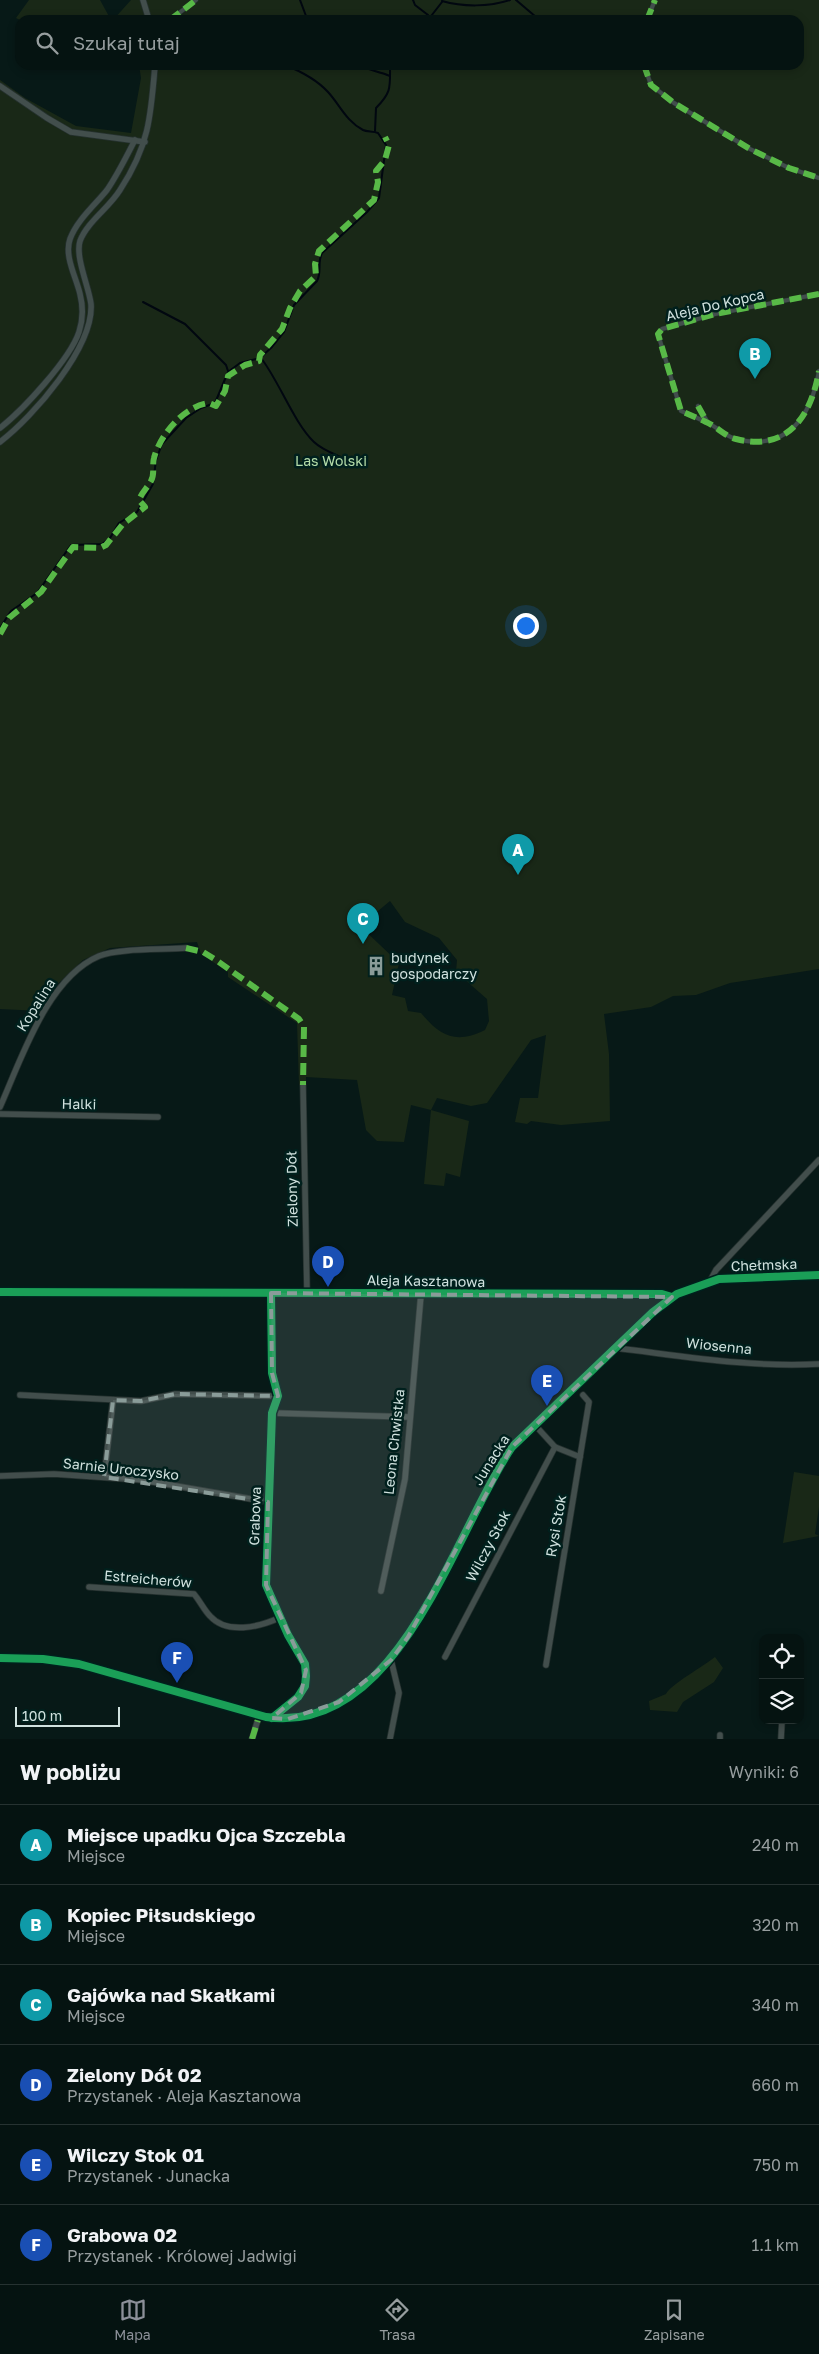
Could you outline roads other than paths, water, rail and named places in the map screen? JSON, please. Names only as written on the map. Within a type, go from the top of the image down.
[{"type":"street","points":[[143,0],[148,15]]},
{"type":"street","points":[[176,15],[196,0]]},
{"type":"street","points":[[649,15],[655,0]]},
{"type":"street","points":[[0,442],[15,430],[52,387],[84,340],[90,323],[91,306],[79,251],[80,241],[119,191],[145,142],[152,109],[155,70]]},
{"type":"street","points":[[646,70],[652,85],[674,103],[750,149],[789,168],[819,178]]},
{"type":"street","points":[[0,86],[71,132],[145,142]]},
{"type":"street","points":[[0,428],[46,380],[72,345],[79,331],[82,313],[80,295],[68,252],[69,242],[81,221],[113,180],[135,140]]},
{"type":"street","name":"Aleja Do Kopca","points":[[707,422],[681,411],[676,401],[658,334],[662,329],[715,314],[819,294]]},
{"type":"street","points":[[698,406],[707,422],[735,439],[758,442],[778,438],[792,430],[802,418],[814,395],[819,371]]},
{"type":"street","name":"Kopalina","points":[[0,1106],[25,1048],[44,1013],[68,979],[99,956],[186,948]]},
{"type":"street","name":"Zielony Dół","points":[[303,1085],[307,1292]]},
{"type":"street","name":"Halki","points":[[0,1114],[158,1117]]},
{"type":"street","points":[[710,1281],[716,1270],[819,1160]]},
{"type":"street","name":"Chełmska","points":[[710,1281],[731,1278],[819,1275]]},
{"type":"street","name":"Junacka","points":[[0,1658],[44,1659],[80,1664],[259,1716],[272,1718],[300,1717],[339,1702],[375,1676],[391,1660],[408,1637],[495,1473],[512,1447],[534,1424],[672,1297],[710,1281]]},
{"type":"street","name":"Aleja Kasztanowa","points":[[0,1292],[662,1294],[672,1297]]},
{"type":"street","points":[[20,1395],[141,1401],[175,1394],[278,1396],[272,1373],[271,1293]]},
{"type":"street","name":"Leona Chwistka","points":[[380,1591],[405,1479],[421,1294]]},
{"type":"street","name":"Wiosenna","points":[[616,1348],[731,1361],[782,1365],[819,1364]]},
{"type":"street","name":"Rysi Stok","points":[[546,1664],[589,1402],[583,1394]]},
{"type":"street","name":"Grabowa","points":[[272,1718],[298,1697],[305,1686],[306,1678],[305,1664],[279,1618],[266,1581],[272,1413],[278,1396]]},
{"type":"street","points":[[104,1477],[113,1400]]},
{"type":"street","points":[[272,1413],[410,1417]]},
{"type":"street","points":[[534,1424],[555,1447],[580,1457]]},
{"type":"street","name":"Wilczy Stok","points":[[445,1657],[555,1447]]},
{"type":"street","name":"Sarnie Uroczysko","points":[[0,1476],[54,1474],[141,1480],[268,1502]]},
{"type":"street","name":"Estreicherów","points":[[88,1587],[194,1594],[210,1617],[224,1626],[242,1628],[279,1618]]},
{"type":"street","points":[[390,1739],[399,1693],[391,1660]]},
{"type":"street","points":[[252,1739],[259,1716]]},
{"type":"street","points":[[781,1739],[782,1724]]},
{"type":"waterway","points":[[300,0],[306,15]]},
{"type":"waterway","points":[[413,0],[415,5],[428,15]]},
{"type":"waterway","points":[[442,1],[476,5],[510,0]]},
{"type":"waterway","points":[[516,0],[534,15]]},
{"type":"waterway","points":[[432,15],[442,2]]},
{"type":"waterway","points":[[0,628],[11,611],[37,593],[71,545],[102,544],[110,538],[119,523],[137,512],[153,484],[156,460],[162,444],[186,418],[201,408],[215,403],[228,372],[240,363],[260,358],[272,347],[284,332],[294,305],[317,281],[322,253],[367,212],[379,198],[386,145],[378,133],[365,131],[357,126],[324,88],[296,70]]},
{"type":"waterway","points":[[370,70],[390,76]]},
{"type":"waterway","points":[[375,131],[376,108],[385,98],[389,89],[390,70]]},
{"type":"waterway","points":[[143,302],[185,324],[226,365],[228,371]]},
{"type":"waterway","points":[[261,358],[307,434],[322,448],[351,462]]},
{"type":"place","name":"Kopiec Piłsudskiego","points":[[755,379]]},
{"type":"place","name":"Miejsce upadku Ojca Szczebla","points":[[518,875]]},
{"type":"place","name":"Gajówka nad Skałkami","points":[[363,944]]},
{"type":"place","name":"budynek gospodarczy","points":[[376,966]]},
{"type":"place","name":"Zielony Dół 02","points":[[328,1287]]},
{"type":"place","name":"Wilczy Stok 01","points":[[547,1406]]},
{"type":"place","name":"Grabowa 02","points":[[177,1683]]},
{"type":"park label","name":"Las Wolski","points":[[331,461]]}]
